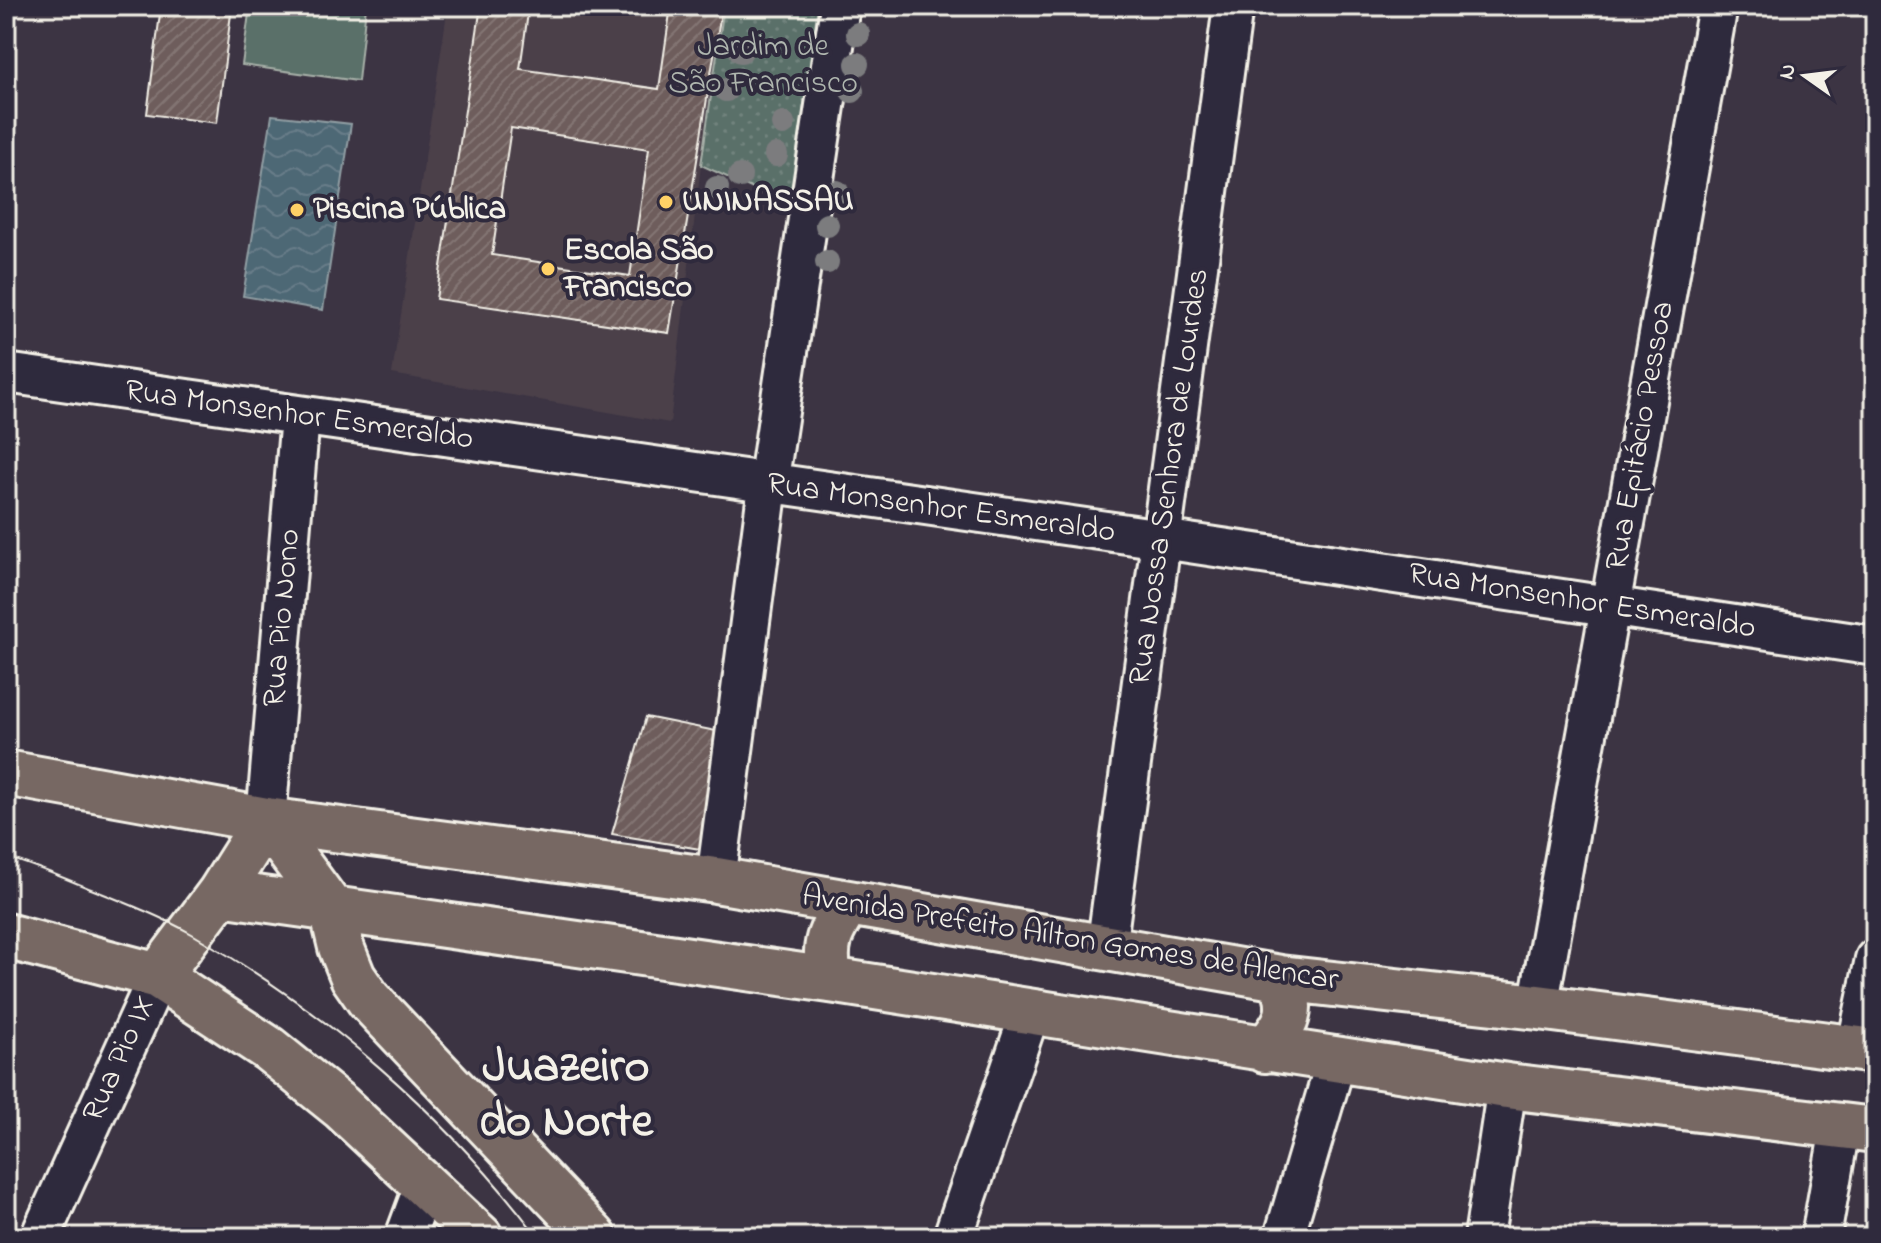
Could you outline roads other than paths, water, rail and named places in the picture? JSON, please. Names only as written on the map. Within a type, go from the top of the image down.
[{"type":"main road","name":"Avenida Prefeito Aílton Gomes de Alencar","points":[[6,773],[266,820],[716,880],[1280,978],[1538,1007],[1866,1050]]},
{"type":"main road","name":"Rua Pio IX","points":[[158,976],[220,893],[266,820]]},
{"type":"main road","points":[[266,820],[332,910],[341,947],[353,977],[369,1000],[594,1237]]},
{"type":"main road","points":[[220,893],[830,980],[1507,1086],[1858,1129]]},
{"type":"main road","points":[[830,980],[828,936],[849,903]]},
{"type":"main road","points":[[6,936],[158,976],[269,1049],[341,1107],[480,1237]]},
{"type":"main road","points":[[1265,1050],[1286,1022],[1289,997],[1280,978]]},
{"type":"street","points":[[716,880],[768,485],[840,6]]},
{"type":"street","name":"Rua Nossa Senhora de Lourdes","points":[[1106,949],[1233,6]]},
{"type":"street","name":"Rua Epitácio Pessoa","points":[[1538,1007],[1718,6]]},
{"type":"street","name":"Rua Monsenhor Esmeraldo","points":[[6,373],[768,485],[1162,539],[1875,646]]},
{"type":"street","name":"Rua Pio Nono","points":[[266,820],[300,416]]},
{"type":"street","points":[[1866,1050],[1875,959]]},
{"type":"street","name":"Rua Pio IX","points":[[40,1237],[158,976]]},
{"type":"street","points":[[953,1237],[1030,1013]]},
{"type":"street","points":[[1284,1237],[1336,1061]]},
{"type":"street","points":[[1484,1237],[1507,1086]]},
{"type":"street","points":[[1821,1237],[1858,1129]]},
{"type":"street","points":[[405,1237],[425,1183]]},
{"type":"water","name":"Piscina Pública","points":[[272,115],[351,124],[323,310],[243,296]]},
{"type":"tram line","points":[[6,857],[166,921],[192,934],[289,996],[380,1068],[423,1107],[502,1192],[538,1237]]},
{"type":"place","name":"UNINASSAU","points":[[666,202]]},
{"type":"place","name":"Piscina Pública","points":[[297,210]]},
{"type":"place","name":"Escola São Francisco","points":[[548,269]]},
{"type":"district","name":"Juazeiro do Norte","points":[[566,1096]]},
{"type":"park label","name":"Jardim de São Francisco","points":[[763,66]]}]
